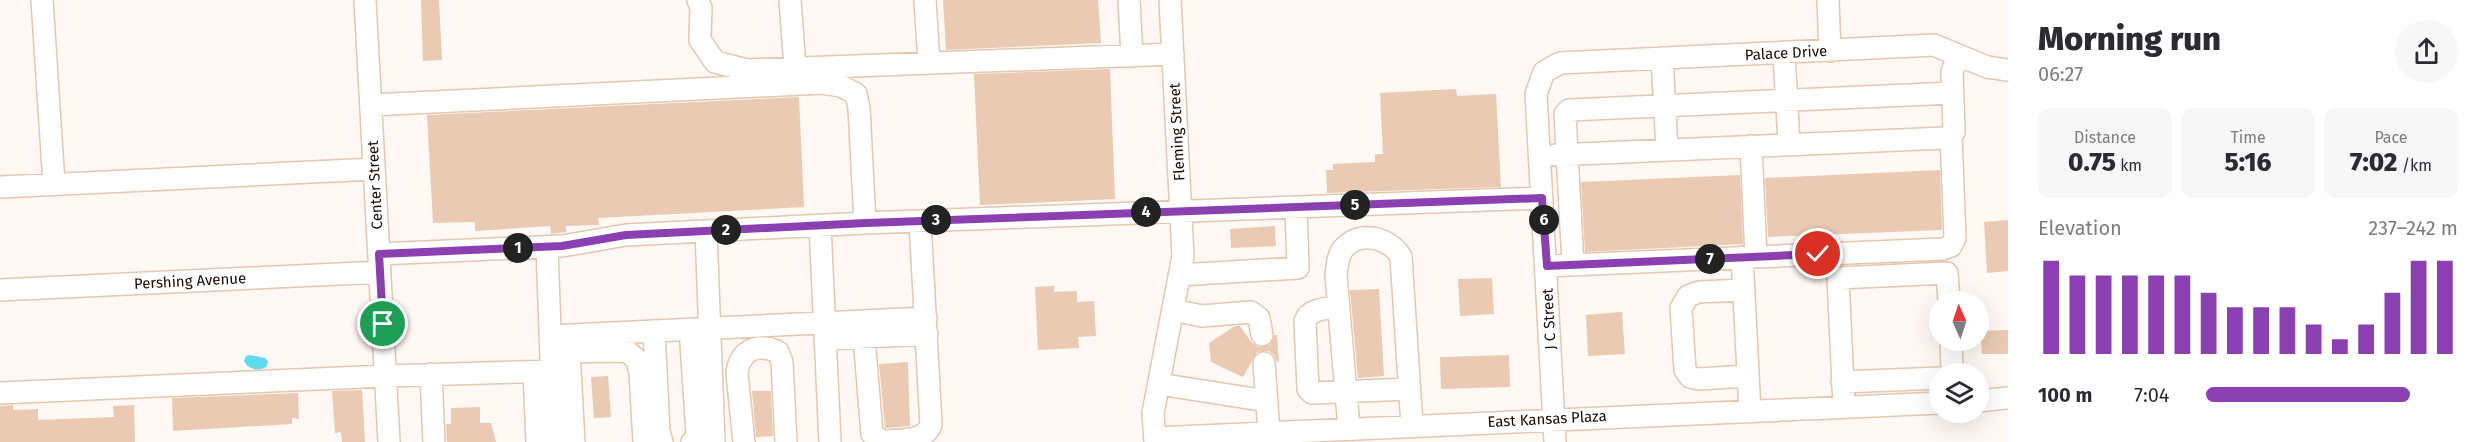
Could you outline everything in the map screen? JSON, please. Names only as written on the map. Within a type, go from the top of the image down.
[{"type":"street","points":[[42,0],[54,184]]},
{"type":"street","name":"Center Street","points":[[365,0],[389,442]]},
{"type":"street","points":[[698,0],[701,8],[700,40],[715,62],[747,70],[1173,54]]},
{"type":"street","points":[[790,0],[795,67]]},
{"type":"street","points":[[925,0],[928,62]]},
{"type":"street","points":[[1129,0],[1132,56]]},
{"type":"street","name":"Fleming Street","points":[[1155,440],[1153,413],[1183,256],[1170,0]]},
{"type":"street","points":[[1828,0],[1830,51]]},
{"type":"street","name":"Palace Drive","points":[[1560,63],[1934,45],[1987,67],[2008,70]]},
{"type":"street","points":[[1785,53],[1789,144]]},
{"type":"street","points":[[1540,156],[1945,138],[1954,132],[1952,72],[1958,56]]},
{"type":"street","points":[[1662,58],[1667,149]]},
{"type":"street","name":"J C Street","points":[[1554,442],[1555,419],[1536,94],[1544,72],[1560,63]]},
{"type":"street","points":[[371,105],[809,83],[841,86],[856,94],[859,108],[866,223]]},
{"type":"street","points":[[1573,265],[1566,114],[1569,110],[1952,93]]},
{"type":"street","points":[[1547,266],[1943,249],[1951,246],[1955,238],[1951,135]]},
{"type":"street","points":[[1750,411],[1744,290],[1749,257],[1751,146]]},
{"type":"street","points":[[0,187],[374,169]]},
{"type":"street","name":"Pershing Avenue","points":[[0,290],[379,263],[547,247],[626,235],[866,223],[1542,198]]},
{"type":"street","points":[[1179,275],[1298,268],[1296,207]]},
{"type":"street","points":[[864,338],[872,434],[882,441],[919,439],[928,433],[931,425],[920,221]]},
{"type":"street","points":[[820,225],[830,442]]},
{"type":"street","points":[[706,231],[700,328],[704,400],[714,442]]},
{"type":"street","points":[[1349,428],[1336,275],[1344,248],[1357,239],[1374,238],[1387,241],[1396,248],[1401,257],[1412,426]]},
{"type":"street","points":[[547,247],[554,442]]},
{"type":"street","points":[[1844,407],[1838,279],[1947,273],[1948,291]]},
{"type":"street","points":[[1744,290],[1699,292],[1688,296],[1681,308],[1685,370],[1690,377],[1699,379],[1748,376]]},
{"type":"street","points":[[1338,307],[1308,314],[1305,321],[1308,388],[1312,393],[1409,389]]},
{"type":"street","points":[[1173,310],[1202,316],[1251,312],[1259,318],[1262,336]]},
{"type":"street","points":[[551,356],[654,331],[700,328],[825,331],[926,326]]},
{"type":"street","points":[[825,331],[864,338],[926,326]]},
{"type":"street","points":[[654,331],[659,431],[662,442]]},
{"type":"street","points":[[744,442],[737,374],[738,363],[747,350],[759,347],[778,352],[782,362],[786,442]]},
{"type":"street","points":[[0,393],[431,374],[551,356],[627,351],[637,360],[640,372],[644,442]]},
{"type":"street","points":[[537,442],[551,356]]},
{"type":"street","points":[[551,356],[573,442]]},
{"type":"street","points":[[1264,363],[1269,432]]},
{"type":"street","points":[[431,374],[434,442]]},
{"type":"street","points":[[1842,382],[1929,378]]},
{"type":"street","points":[[1159,384],[1266,401]]},
{"type":"street","points":[[1989,400],[2008,398]]},
{"type":"street","points":[[692,442],[695,440],[704,400]]},
{"type":"street","name":"East Kansas Plaza","points":[[1155,440],[1349,428],[1929,403]]},
{"type":"water","points":[[246,356],[265,358],[268,361],[267,366],[258,369],[251,368],[244,361]]},
{"type":"building","points":[[421,0],[439,0],[442,60],[423,61]]},
{"type":"building","points":[[943,0],[1098,0],[1101,43],[946,50]]},
{"type":"building","points":[[1110,69],[1115,199],[980,205],[974,74]]},
{"type":"building","points":[[1456,89],[1457,96],[1496,94],[1501,187],[1327,193],[1326,170],[1333,170],[1333,164],[1375,162],[1375,154],[1383,154],[1380,93]]},
{"type":"building","points":[[799,97],[804,207],[598,218],[599,225],[566,226],[566,232],[551,234],[550,226],[475,231],[475,222],[433,223],[427,115]]},
{"type":"building","points":[[1940,170],[1942,230],[1768,237],[1765,178]]},
{"type":"building","points":[[1740,175],[1743,244],[1585,252],[1581,182]]},
{"type":"building","points":[[2008,220],[2008,271],[1987,273],[1984,222]]},
{"type":"building","points":[[1275,226],[1276,246],[1231,248],[1230,229]]},
{"type":"building","points":[[1492,278],[1494,314],[1460,316],[1458,279]]},
{"type":"building","points":[[1054,286],[1054,292],[1077,291],[1077,302],[1094,301],[1096,336],[1078,337],[1079,348],[1038,350],[1035,287]]},
{"type":"building","points":[[1379,289],[1384,376],[1358,378],[1350,290]]},
{"type":"building","points":[[1622,312],[1625,354],[1588,356],[1586,315]]},
{"type":"building","points":[[1235,326],[1240,326],[1252,343],[1258,347],[1270,345],[1274,335],[1277,335],[1279,362],[1269,351],[1257,352],[1243,377],[1211,362],[1209,343]]},
{"type":"building","points":[[2008,330],[2008,354],[1982,354],[1982,351],[1989,351],[1989,331]]},
{"type":"building","points":[[1509,355],[1510,387],[1441,389],[1440,357]]},
{"type":"building","points":[[908,362],[910,426],[885,428],[879,364]]},
{"type":"building","points":[[608,376],[611,417],[594,418],[591,377]]},
{"type":"building","points":[[362,390],[365,442],[342,442],[341,432],[335,433],[332,391]]},
{"type":"building","points":[[752,391],[771,391],[773,436],[756,437]]},
{"type":"building","points":[[298,393],[299,419],[292,418],[292,424],[173,431],[172,398]]},
{"type":"building","points":[[13,405],[13,410],[38,409],[38,420],[114,417],[113,406],[134,405],[135,442],[0,442],[0,406]]},
{"type":"building","points":[[480,407],[480,423],[491,423],[496,442],[447,442],[446,424],[451,424],[451,408]]},
{"type":"route","points":[[383,324],[379,254],[562,246],[626,235],[866,223],[1542,198],[1547,266],[1818,254]]}]
